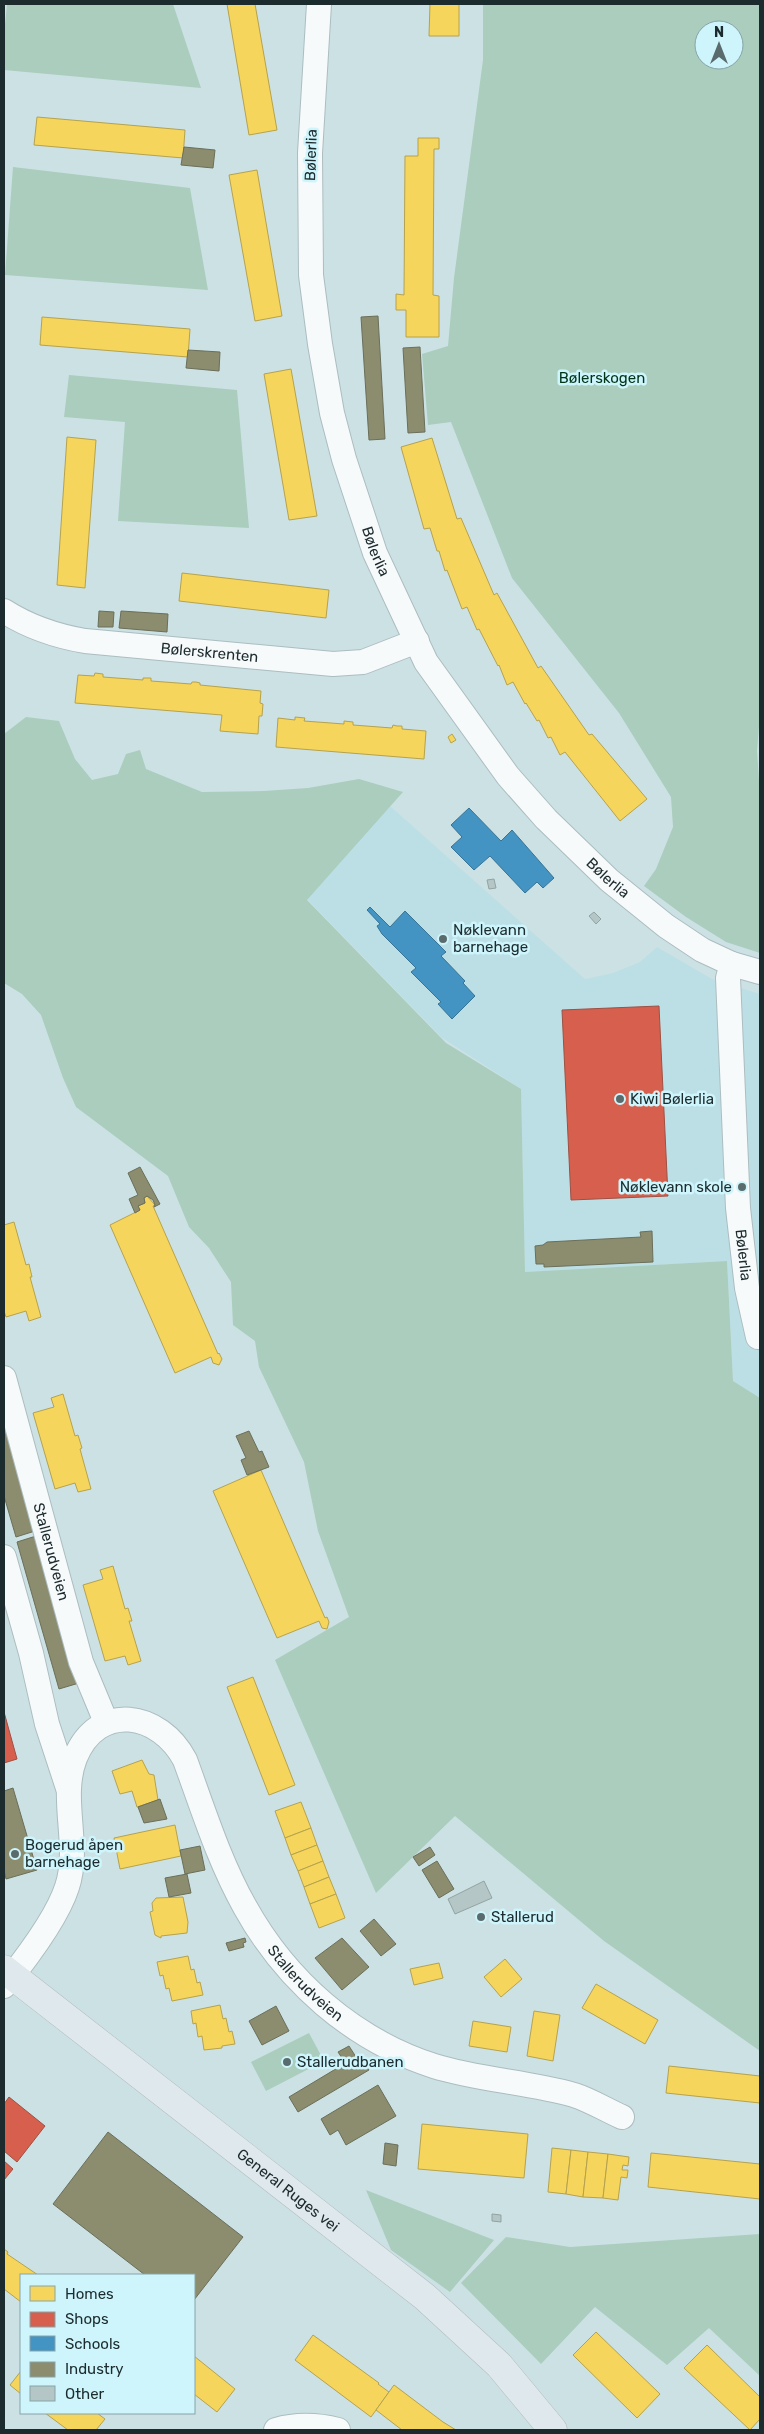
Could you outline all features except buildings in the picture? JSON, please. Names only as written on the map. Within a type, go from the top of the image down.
[{"type":"main road","name":"General Ruges vei","points":[[6,1976],[425,2297],[499,2365],[553,2430]]},
{"type":"street","name":"Bølerlia","points":[[318,4],[310,154],[311,275],[332,413],[344,459],[375,553],[426,662],[443,682],[455,704],[508,776],[546,818],[609,880],[666,926],[702,950],[732,964],[760,972]]},
{"type":"street","name":"Bølerskrenten","points":[[4,611],[21,622],[56,636],[85,641],[324,664],[363,662],[417,641]]},
{"type":"street","name":"Bølerlia","points":[[732,964],[728,978],[738,1208],[747,1288],[758,1337]]},
{"type":"street","name":"Stallerudveien","points":[[4,1378],[81,1662],[106,1722],[118,1718],[145,1724],[170,1737],[178,1746],[221,1858],[245,1907],[279,1957],[338,2018],[397,2053],[435,2066],[577,2096],[622,2117]]},
{"type":"street","points":[[4,1558],[47,1724],[69,1792]]},
{"type":"street","points":[[6,1976],[54,1915],[68,1884],[73,1848],[69,1792],[70,1775],[75,1758],[93,1732],[106,1722]]},
{"type":"street","points":[[276,2430],[290,2426],[310,2426],[338,2430]]},
{"type":"shaded area","points":[[390,806],[585,979],[613,973],[640,962],[657,947],[712,979],[760,994],[760,1398],[733,1381],[727,1261],[525,1272],[521,1089],[441,1037],[307,899]]},
{"type":"green space","points":[[7,4],[173,4],[201,88],[4,70],[4,34]]},
{"type":"green space","name":"Bølerskogen","points":[[483,4],[760,4],[760,714],[757,751],[760,794],[760,953],[726,942],[686,917],[644,886],[656,869],[673,827],[671,797],[619,713],[512,578],[451,422],[428,425],[422,354],[448,346],[454,278],[483,60]]},
{"type":"green space","points":[[13,167],[190,188],[208,290],[5,275]]},
{"type":"green space","points":[[69,375],[237,390],[249,528],[118,521],[125,422],[64,417]]},
{"type":"green space","points":[[26,717],[59,721],[75,759],[92,780],[118,774],[126,754],[140,750],[146,769],[202,792],[308,788],[359,779],[403,792],[307,900],[446,1043],[521,1089],[525,1272],[727,1261],[733,1381],[760,1398],[760,2051],[604,1941],[455,1816],[376,1893],[275,1660],[349,1617],[318,1531],[304,1462],[259,1367],[255,1341],[233,1325],[231,1282],[209,1248],[189,1227],[168,1176],[76,1107],[63,1078],[41,1015],[22,994],[4,983],[4,734]]},
{"type":"green space","name":"Stallerudbanen","points":[[309,2033],[324,2061],[266,2091],[251,2062]]},
{"type":"green space","points":[[366,2190],[494,2240],[450,2292],[391,2250]]},
{"type":"green space","points":[[760,2234],[760,2376],[709,2328],[667,2365],[595,2307],[541,2364],[461,2283],[506,2237],[570,2247]]},
{"type":"place","name":"Nøklevann barnehage","points":[[443,939]]},
{"type":"place","name":"Kiwi Bølerlia","points":[[620,1099]]},
{"type":"place","name":"Nøklevann skole","points":[[742,1187]]},
{"type":"place","name":"Bogerud åpen barnehage","points":[[15,1854]]},
{"type":"place","name":"Stallerud","points":[[481,1917]]},
{"type":"place","name":"Stallerudbanen","points":[[287,2062]]}]
